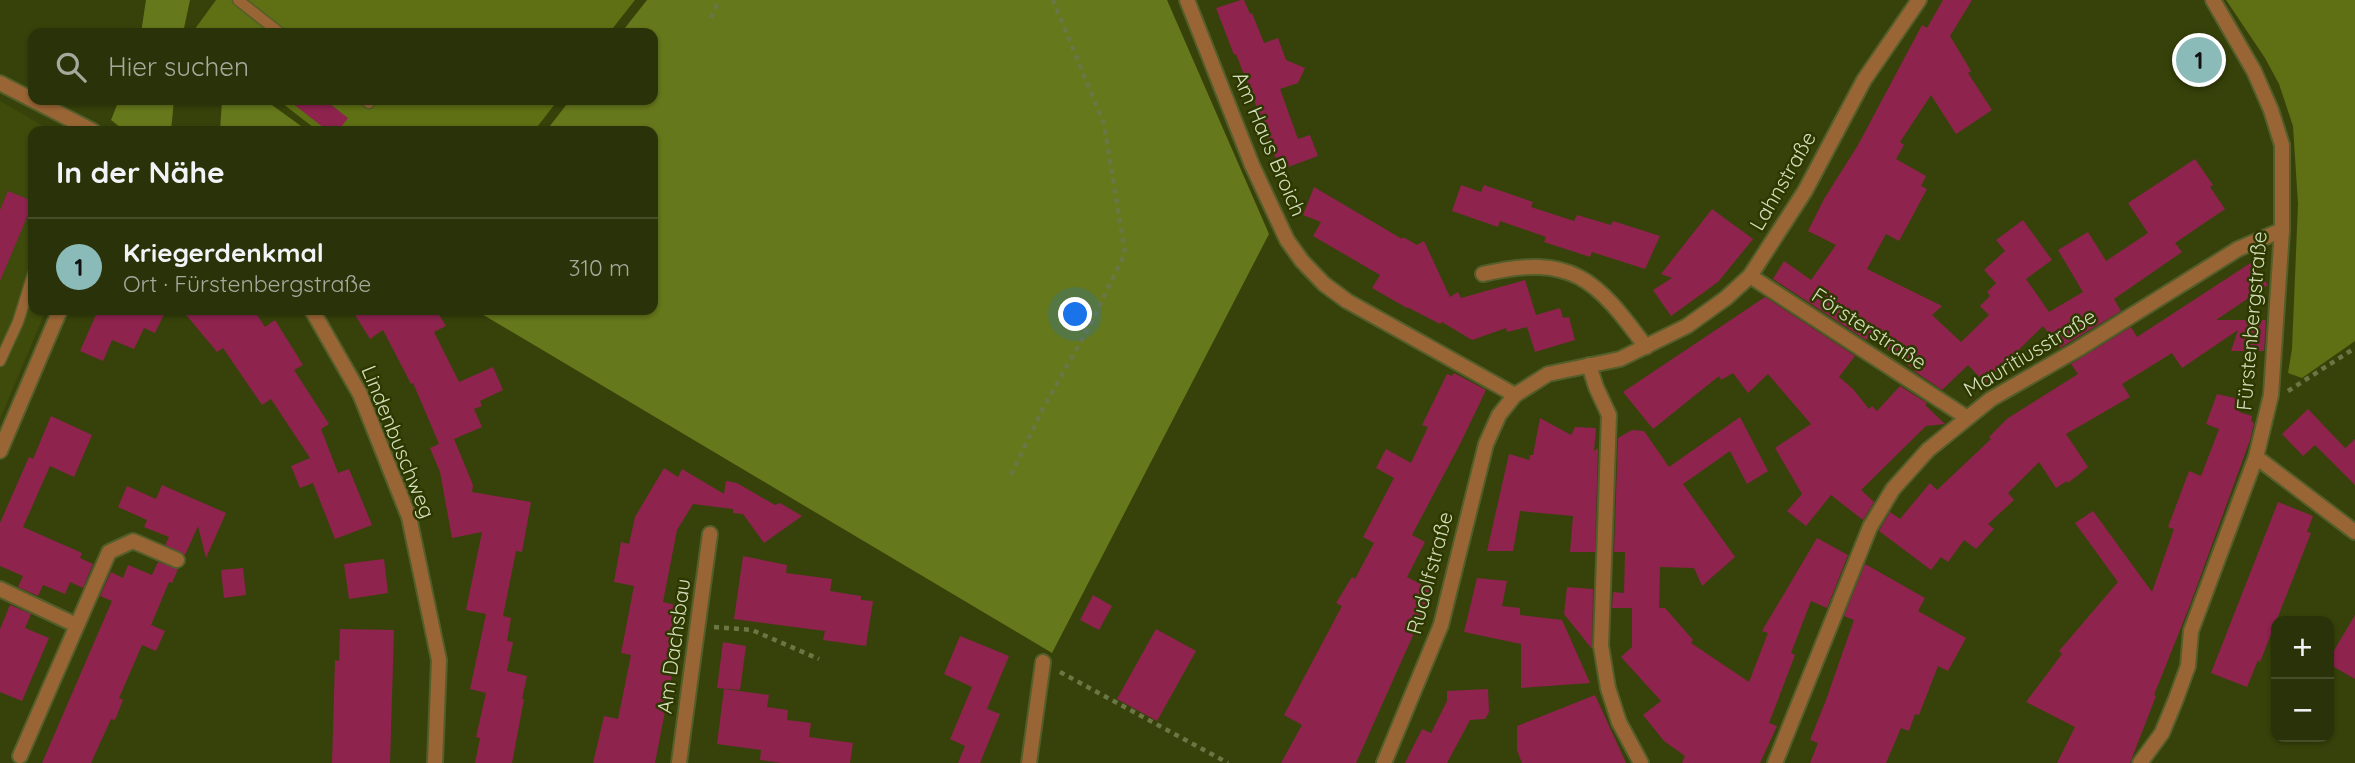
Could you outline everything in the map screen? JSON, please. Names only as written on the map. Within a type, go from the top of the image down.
[{"type":"street","name":"Am Haus Broich","points":[[1188,0],[1266,199],[1287,240],[1303,261],[1324,284],[1347,301],[1515,395]]},
{"type":"street","name":"Lahnstraße","points":[[1515,395],[1548,374],[1620,359],[1688,326],[1750,276],[1805,191],[1864,80],[1919,0]]},
{"type":"street","name":"Fürstenbergstraße","points":[[2140,763],[2162,733],[2188,666],[2191,631],[2256,457],[2271,395],[2282,230],[2282,145],[2254,71],[2213,0]]},
{"type":"street","points":[[0,83],[28,97]]},
{"type":"street","points":[[43,105],[83,126]]},
{"type":"street","name":"Mauritiusstraße","points":[[1775,763],[1870,527],[1893,489],[1928,450],[1991,399],[2078,349],[2238,249],[2282,230]]},
{"type":"street","points":[[1483,274],[1535,266],[1586,279],[1616,307],[1646,347]]},
{"type":"street","name":"Försterstraße","points":[[1750,276],[1966,417]]},
{"type":"street","points":[[0,451],[58,315]]},
{"type":"street","name":"Lindenbuschweg","points":[[315,315],[360,394],[409,517],[439,660],[435,763]]},
{"type":"street","points":[[1589,365],[1609,415],[1601,646],[1608,688],[1619,722],[1641,763]]},
{"type":"street","name":"Rudolfstraße","points":[[1384,763],[1441,625],[1486,444],[1499,415],[1515,395]]},
{"type":"street","points":[[2256,457],[2355,532]]},
{"type":"street","name":"Am Dachsbau","points":[[679,763],[710,534]]},
{"type":"street","points":[[20,756],[109,552],[132,541],[177,560]]},
{"type":"street","points":[[0,589],[76,625]]},
{"type":"street","points":[[1030,763],[1043,662]]},
{"type":"lane","points":[[238,0],[274,28]]},
{"type":"lane","points":[[0,361],[18,322],[28,290]]},
{"type":"path","points":[[711,18],[719,0]]},
{"type":"path","points":[[1011,475],[1042,410],[1125,253],[1104,124],[1053,0]]},
{"type":"path","points":[[2271,395],[2292,390],[2355,348]]},
{"type":"path","points":[[698,625],[752,629],[819,659]]},
{"type":"path","points":[[1043,662],[1228,763]]},
{"type":"shaded area","points":[[146,0],[190,0],[184,28],[142,28]]},
{"type":"shaded area","points":[[216,0],[635,0],[613,28],[196,28]]},
{"type":"shaded area","points":[[647,0],[1167,0],[1269,234],[1052,653],[483,315],[658,315],[658,126],[550,126],[566,105],[658,105],[658,28],[625,28]]},
{"type":"shaded area","points":[[2226,0],[2355,0],[2355,341],[2302,378],[2288,373],[2292,349],[2298,204],[2293,126],[2279,84]]},
{"type":"shaded area","points":[[0,101],[43,126],[28,126],[28,315],[44,315],[0,419]]},
{"type":"shaded area","points":[[117,105],[174,105],[171,126],[119,126],[111,120]]},
{"type":"shaded area","points":[[222,105],[272,105],[301,126],[220,126]]},
{"type":"shaded area","points":[[284,105],[554,105],[538,126],[312,126]]},
{"type":"building","points":[[1244,0],[1250,14],[1252,13],[1264,43],[1278,38],[1286,60],[1305,68],[1298,83],[1280,89],[1298,139],[1310,135],[1318,156],[1280,170],[1264,127],[1261,128],[1254,109],[1257,108],[1216,8]]},
{"type":"building","points":[[1943,0],[1972,0],[1950,36],[1971,71],[1968,73],[1992,110],[1956,134],[1931,95],[1900,142],[1904,145],[1896,159],[1926,176],[1921,186],[1927,189],[1899,241],[1886,234],[1867,269],[1942,306],[1932,315],[1961,342],[1989,315],[1980,306],[1990,296],[1987,292],[1996,283],[1984,270],[2005,251],[1996,240],[2023,220],[2052,260],[2026,279],[2049,312],[2083,292],[2058,250],[2088,232],[2106,261],[2148,233],[2128,203],[2195,159],[2225,209],[2175,243],[2182,252],[2114,299],[2121,311],[2060,348],[2043,326],[1985,383],[1968,365],[1942,390],[1869,336],[1866,340],[1773,279],[1784,261],[1811,280],[1836,245],[1808,231],[1824,199],[1858,145],[1922,25],[1927,28]]},
{"type":"building","points":[[294,105],[331,105],[348,118],[342,126],[322,126]]},
{"type":"building","points":[[1461,185],[1481,192],[1484,185],[1533,202],[1531,207],[1574,221],[1577,215],[1611,225],[1613,221],[1660,236],[1645,269],[1592,252],[1590,257],[1544,242],[1546,237],[1500,221],[1498,227],[1452,211]]},
{"type":"building","points":[[1314,187],[1402,239],[1403,237],[1417,245],[1424,241],[1450,297],[1458,292],[1461,298],[1525,280],[1536,315],[1560,308],[1563,318],[1569,317],[1575,340],[1535,352],[1527,327],[1507,332],[1506,328],[1472,340],[1442,322],[1440,324],[1407,308],[1372,288],[1380,275],[1313,236],[1321,222],[1303,215]]},
{"type":"building","points":[[8,191],[28,199],[28,215],[0,281],[0,210]]},
{"type":"building","points":[[1712,209],[1753,239],[1718,282],[1671,316],[1653,290],[1672,278],[1661,274]]},
{"type":"building","points":[[2252,262],[2268,285],[2216,320],[2266,320],[2264,351],[2231,351],[2238,330],[2182,368],[2172,353],[2122,384],[2130,397],[2066,434],[2088,467],[2068,483],[2067,481],[2056,488],[2039,462],[2008,493],[2014,500],[1988,524],[1994,529],[1976,549],[1964,540],[1948,562],[1941,557],[1931,570],[1879,531],[1890,512],[1900,519],[1930,483],[1937,490],[1991,439],[1989,437],[2008,418],[2078,374],[2071,364],[2131,327],[2137,337]]},
{"type":"building","points":[[1765,297],[1855,356],[1839,377],[1869,409],[1872,406],[1877,411],[1900,386],[1927,403],[1925,405],[1945,424],[1926,426],[1861,490],[1874,502],[1863,520],[1831,495],[1806,526],[1787,511],[1802,494],[1775,448],[1811,424],[1768,374],[1748,393],[1733,373],[1721,380],[1719,376],[1653,429],[1623,392]]},
{"type":"building","points":[[96,315],[164,315],[155,333],[144,328],[134,349],[112,340],[103,361],[80,351]]},
{"type":"building","points":[[186,315],[257,315],[265,327],[275,320],[303,365],[294,370],[329,424],[321,429],[338,473],[349,469],[372,525],[335,539],[313,483],[300,488],[291,466],[310,458],[271,399],[262,405],[223,348],[217,352]]},
{"type":"building","points":[[355,315],[439,315],[446,326],[434,332],[459,382],[493,367],[503,390],[480,401],[482,406],[474,409],[482,427],[454,439],[473,485],[472,492],[531,502],[522,552],[516,551],[503,616],[511,618],[507,641],[513,642],[507,671],[527,676],[512,763],[475,763],[480,738],[476,737],[486,693],[470,689],[486,614],[466,610],[482,532],[452,538],[440,472],[430,448],[439,444],[413,383],[411,384],[383,330],[370,339]]},
{"type":"building","points":[[1454,373],[1486,390],[1412,535],[1425,542],[1407,577],[1435,592],[1422,615],[1356,763],[1281,763],[1302,725],[1284,715],[1342,606],[1336,603],[1352,577],[1355,579],[1374,543],[1363,537],[1394,478],[1376,468],[1386,449],[1411,463],[1428,427],[1422,425],[1447,374],[1452,376]]},
{"type":"building","points":[[2217,394],[2243,400],[2239,412],[2252,416],[2251,421],[2254,423],[2250,440],[2130,763],[2057,763],[2075,727],[2026,702],[2062,654],[2059,651],[2118,582],[2075,523],[2093,511],[2152,592],[2174,529],[2168,527],[2189,471],[2201,476],[2219,429],[2206,424]]},
{"type":"building","points":[[2308,409],[2345,448],[2339,454],[2355,439],[2355,485],[2315,445],[2303,456],[2282,434]]},
{"type":"building","points":[[51,416],[92,435],[74,477],[50,466],[23,527],[82,553],[80,558],[93,564],[83,588],[70,582],[65,594],[43,585],[38,596],[18,587],[23,576],[0,566],[0,523],[29,457],[33,459]]},
{"type":"building","points":[[1740,417],[1768,471],[1747,484],[1730,451],[1683,484],[1735,557],[1702,586],[1694,568],[1660,567],[1659,608],[1665,608],[1693,640],[1691,643],[1749,682],[1768,633],[1762,631],[1817,538],[1848,555],[1827,608],[1811,601],[1791,653],[1795,655],[1769,723],[1777,726],[1760,763],[1682,763],[1685,756],[1664,741],[1643,715],[1661,701],[1621,657],[1632,647],[1632,608],[1612,608],[1613,592],[1624,593],[1625,552],[1614,552],[1618,438],[1632,430],[1644,431],[1669,467]]},
{"type":"building","points":[[1540,418],[1571,435],[1575,427],[1596,428],[1594,451],[1598,448],[1595,552],[1570,552],[1573,516],[1520,511],[1513,551],[1487,551],[1509,454],[1529,460],[1530,455],[1533,455]]},
{"type":"building","points":[[664,468],[678,477],[682,469],[724,494],[726,481],[737,483],[775,505],[780,503],[802,516],[764,543],[743,514],[733,513],[733,509],[693,504],[677,530],[663,602],[679,606],[665,674],[672,675],[655,763],[593,763],[604,716],[618,719],[631,655],[621,653],[634,586],[614,582],[621,542],[629,544],[635,517]]},
{"type":"building","points":[[162,485],[226,513],[206,558],[198,526],[185,555],[165,545],[169,537],[144,527],[147,520],[118,507],[127,486],[156,499]]},
{"type":"building","points":[[2278,502],[2313,516],[2307,532],[2311,533],[2278,616],[2271,616],[2271,634],[2247,687],[2211,673]]},
{"type":"building","points":[[743,556],[787,565],[786,573],[832,579],[830,591],[861,596],[861,600],[873,601],[866,646],[823,640],[825,631],[734,619]]},
{"type":"building","points":[[384,559],[388,593],[349,599],[344,564]]},
{"type":"building","points":[[158,562],[178,569],[172,583],[169,582],[151,625],[165,631],[156,651],[142,645],[119,698],[123,700],[115,720],[111,719],[91,763],[42,763],[112,601],[100,596],[111,572],[123,578],[128,565],[152,575]]},
{"type":"building","points":[[1865,564],[1925,598],[1918,611],[1966,638],[1948,671],[1938,666],[1919,715],[1915,714],[1909,731],[1901,728],[1886,763],[1810,763],[1818,743],[1810,740],[1854,620],[1844,616]]},
{"type":"building","points":[[243,568],[246,595],[224,598],[221,570]]},
{"type":"building","points":[[1477,578],[1507,581],[1502,606],[1520,608],[1520,615],[1562,620],[1590,683],[1521,688],[1521,644],[1464,632]]},
{"type":"building","points":[[1567,587],[1593,589],[1592,649],[1564,614]]},
{"type":"building","points":[[1093,595],[1112,606],[1099,630],[1080,620]]},
{"type":"building","points":[[10,605],[31,614],[25,628],[49,638],[22,701],[0,692],[0,629]]},
{"type":"building","points":[[2355,615],[2355,679],[2334,667],[2334,651]]},
{"type":"building","points":[[340,629],[394,630],[390,763],[332,763],[335,660],[339,661]]},
{"type":"building","points":[[1156,629],[1196,651],[1157,721],[1117,699]]},
{"type":"building","points":[[960,636],[1009,656],[987,709],[1000,714],[980,763],[958,763],[965,746],[950,739],[972,687],[944,674]]},
{"type":"building","points":[[723,642],[746,646],[740,690],[717,688]]},
{"type":"building","points":[[724,689],[769,695],[767,707],[788,710],[787,720],[811,723],[809,737],[853,743],[850,763],[781,763],[760,760],[761,750],[717,744]]},
{"type":"building","points":[[1488,689],[1489,712],[1485,719],[1470,720],[1447,763],[1405,763],[1422,729],[1431,733],[1447,701],[1447,691]]},
{"type":"building","points":[[1595,695],[1626,763],[1522,763],[1517,750],[1517,726]]},
{"type":"place","name":"Kriegerdenkmal","points":[[2199,60]]}]
